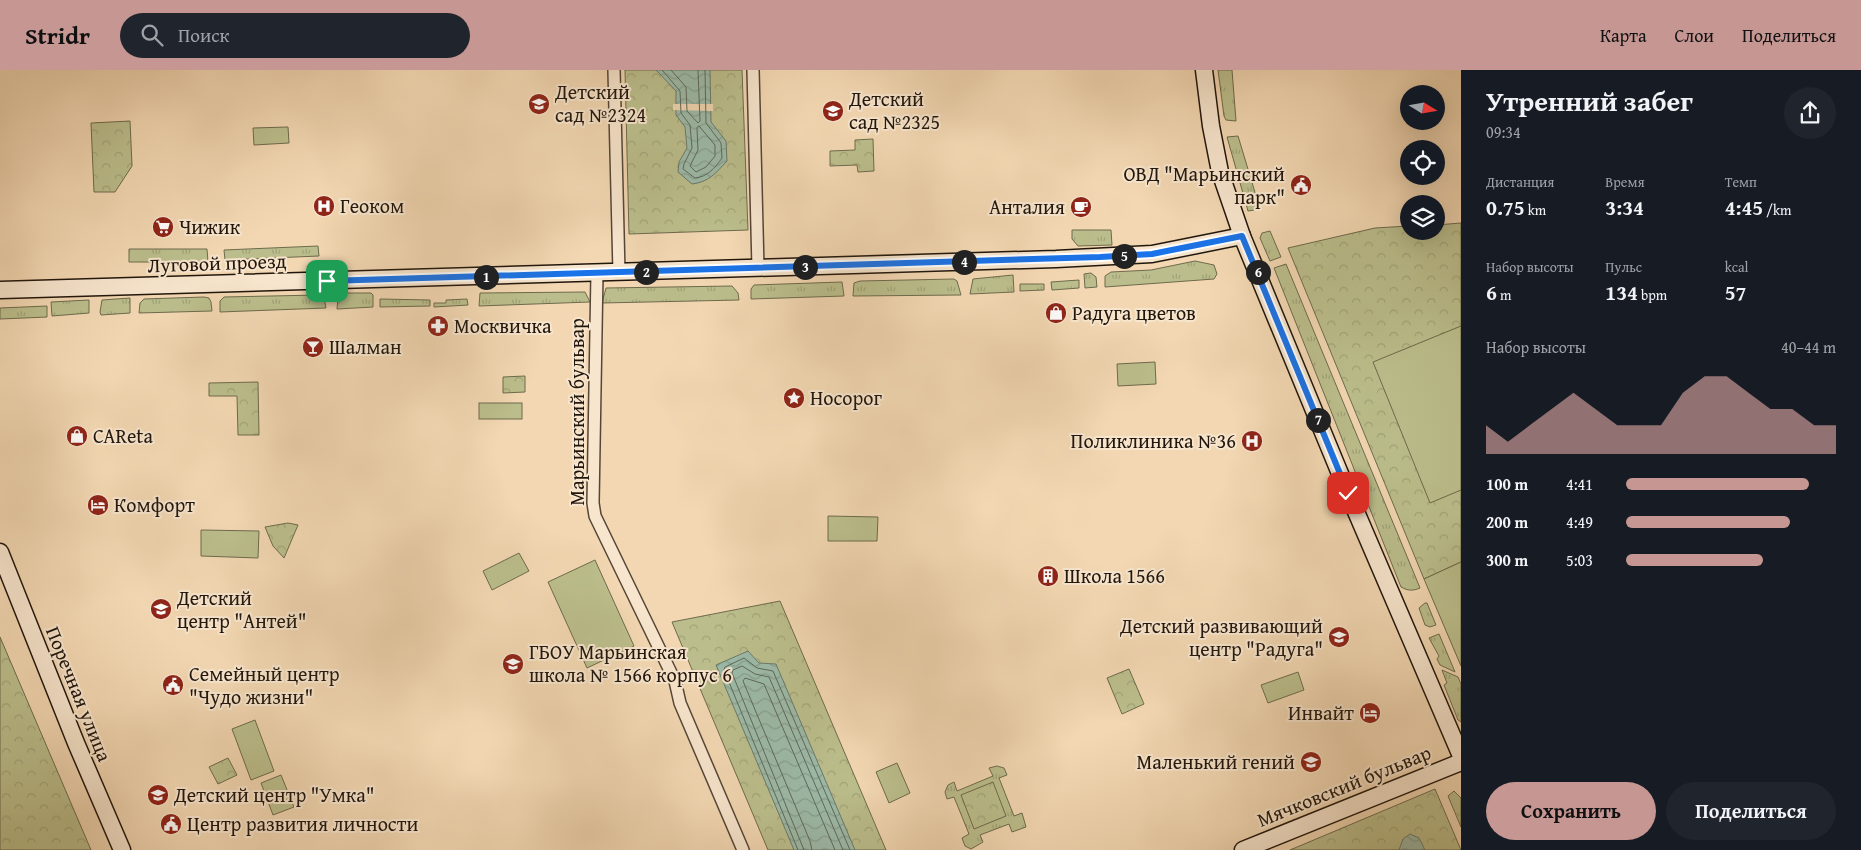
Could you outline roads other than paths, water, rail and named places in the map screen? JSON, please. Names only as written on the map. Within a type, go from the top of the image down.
[{"type":"street","points":[[614,70],[619,273]]},
{"type":"street","points":[[753,70],[758,268]]},
{"type":"street","points":[[1204,70],[1210,118],[1220,172],[1242,236],[1348,493],[1461,756]]},
{"type":"street","name":"Луговой проезд","points":[[0,290],[619,273],[1100,257],[1152,254],[1242,236]]},
{"type":"street","name":"Марьинский бульвар","points":[[597,273],[593,504],[596,516],[675,681],[680,703],[743,850]]},
{"type":"street","name":"Поречная улица","points":[[0,552],[72,735],[122,850]]},
{"type":"street","name":"Мячковский бульвар","points":[[1243,850],[1461,762]]},
{"type":"water","points":[[656,70],[710,70],[711,122],[726,141],[727,161],[708,179],[692,184],[678,172],[679,162],[687,148],[685,127],[676,115],[676,91]]},
{"type":"water","points":[[748,651],[759,663],[776,664],[855,850],[794,850],[716,665]]},
{"type":"water","points":[[1410,834],[1419,838],[1425,850],[1399,850],[1403,839]]},
{"type":"place","name":"Детский сад №2324","points":[[539,104]]},
{"type":"place","name":"Детский сад №2325","points":[[833,111]]},
{"type":"place","name":"ОВД \"Марьинский парк\"","points":[[1301,185]]},
{"type":"place","name":"Геоком","points":[[324,206]]},
{"type":"place","name":"Анталия","points":[[1081,207]]},
{"type":"place","name":"Чижик","points":[[163,227]]},
{"type":"place","name":"Радуга цветов","points":[[1056,313]]},
{"type":"place","name":"Москвичка","points":[[438,326]]},
{"type":"place","name":"Шалман","points":[[313,347]]},
{"type":"place","name":"Носорог","points":[[794,398]]},
{"type":"place","name":"CAReta","points":[[77,436]]},
{"type":"place","name":"Поликлиника №36","points":[[1252,441]]},
{"type":"place","name":"Комфорт","points":[[98,505]]},
{"type":"place","name":"Школа 1566","points":[[1048,576]]},
{"type":"place","name":"Детский центр \"Антей\"","points":[[161,609]]},
{"type":"place","name":"Детский развивающий центр \"Радуга\"","points":[[1339,637]]},
{"type":"place","name":"ГБОУ Марьинская школа № 1566 корпус 6","points":[[513,664]]},
{"type":"place","name":"Семейный центр \"Чудо жизни\"","points":[[173,685]]},
{"type":"place","name":"Инвайт","points":[[1370,713]]},
{"type":"place","name":"Маленький гений","points":[[1311,762]]},
{"type":"place","name":"Детский центр \"Умка\"","points":[[158,795]]},
{"type":"place","name":"Центр развития личности","points":[[171,824]]}]
